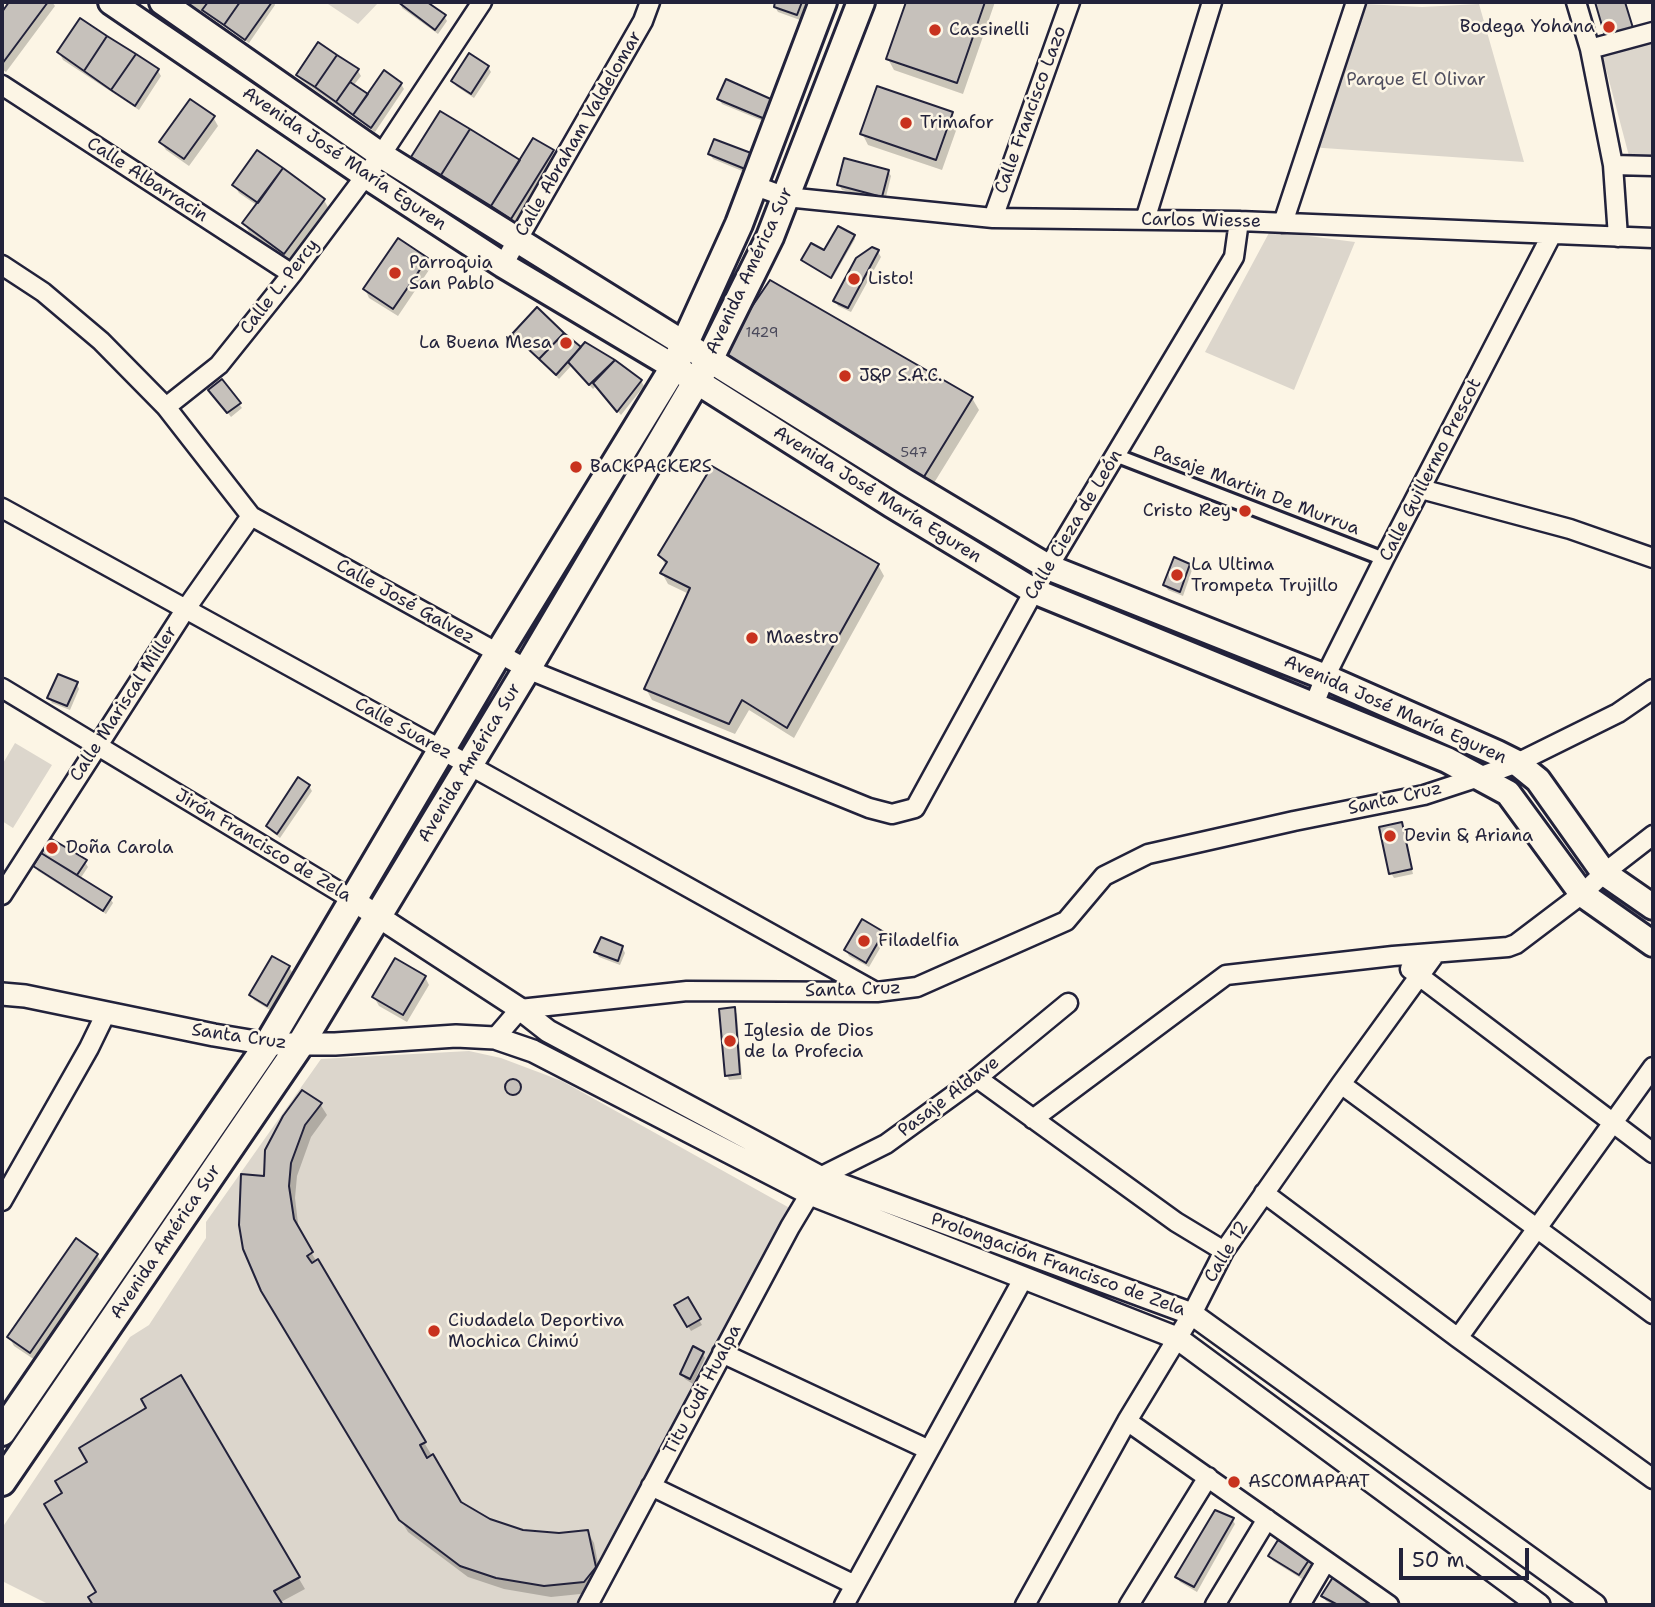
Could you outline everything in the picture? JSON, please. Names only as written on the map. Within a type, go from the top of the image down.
[{"type":"main road","name":"Avenida José María Eguren","points":[[111,2],[365,175],[503,265],[679,355]]},
{"type":"main road","name":"Avenida José María Eguren","points":[[162,2],[381,155],[519,240],[892,505],[1034,591],[1447,760],[1508,793],[1582,894],[1653,944]]},
{"type":"main road","name":"Avenida América Sur","points":[[2,1432],[268,1044],[498,654],[608,477],[679,355],[739,224],[823,2]]},
{"type":"main road","name":"Avenida América Sur","points":[[2,1482],[300,1045],[527,669],[702,371],[770,237],[861,2]]},
{"type":"main road","points":[[417,209],[432,186]]},
{"type":"main road","name":"Avenida José María Eguren","points":[[702,371],[906,482],[1048,567],[1325,677],[1517,763],[1538,780],[1604,873],[1653,907]]},
{"type":"main road","points":[[608,477],[632,490]]},
{"type":"main road","points":[[892,505],[906,482]]},
{"type":"street","name":"Calle L. Percy","points":[[166,407],[219,365],[292,274],[381,155],[482,2]]},
{"type":"street","name":"Calle Abraham Valdelomar","points":[[503,265],[643,21],[650,2]]},
{"type":"street","name":"Calle Francisco Lazo","points":[[993,218],[1070,2]]},
{"type":"street","points":[[1145,220],[1212,2]]},
{"type":"street","points":[[1283,223],[1356,2]]},
{"type":"street","points":[[1576,2],[1590,48],[1613,165],[1618,237]]},
{"type":"street","points":[[1590,48],[1653,32]]},
{"type":"street","name":"Calle Albarracin","points":[[2,85],[292,274]]},
{"type":"street","points":[[1613,165],[1653,166]]},
{"type":"street","name":"Carlos Wiesse","points":[[752,185],[786,197],[993,218],[1239,221],[1653,238]]},
{"type":"street","name":"Calle Cieza de León","points":[[892,814],[915,808],[1034,591],[1234,257],[1239,221]]},
{"type":"street","name":"Calle Guillermo Prescot","points":[[1313,707],[1325,677],[1384,559],[1552,234]]},
{"type":"street","name":"Calle José Galvez","points":[[2,265],[43,292],[101,341],[166,407],[251,516],[527,669],[869,808],[892,814]]},
{"type":"street","name":"Pasaje Martin De Murrua","points":[[1115,455],[1384,559]]},
{"type":"street","points":[[1421,489],[1570,529],[1653,558]]},
{"type":"street","name":"Calle Suarez","points":[[2,508],[877,992]]},
{"type":"street","name":"Calle Mariscal Miller","points":[[2,895],[9,868],[97,746],[185,610],[251,516]]},
{"type":"street","name":"Jirón Francisco de Zela","points":[[2,688],[353,900],[520,1009]]},
{"type":"street","name":"Santa Cruz","points":[[520,1009],[687,991],[877,992],[917,987],[1066,921],[1104,876],[1148,854],[1424,795],[1479,778],[1517,763],[1618,713],[1653,689]]},
{"type":"street","points":[[1033,1119],[1226,975],[1512,946],[1582,894],[1653,835]]},
{"type":"street","name":"Calle 12","points":[[1025,1605],[1127,1421],[1192,1314],[1224,1251],[1436,953]]},
{"type":"street","points":[[1393,956],[1653,1153]]},
{"type":"street","name":"Santa Cruz","points":[[2,994],[25,996],[268,1044],[300,1045],[456,1036],[495,1038]]},
{"type":"street","name":"Pasaje Aldave","points":[[815,1185],[886,1144],[977,1078],[1068,1003]]},
{"type":"street","points":[[495,1038],[520,1009]]},
{"type":"street","name":"Prolongación Francisco de Zela","points":[[520,1009],[548,1031],[815,1185],[1192,1314],[1595,1605]]},
{"type":"street","points":[[2,1201],[106,1013]]},
{"type":"street","name":"Prolongación Francisco de Zela","points":[[495,1038],[533,1051],[815,1185],[1023,1279],[1177,1338],[1539,1605]]},
{"type":"street","points":[[1458,1338],[1653,1068]]},
{"type":"street","points":[[977,1078],[1176,1222],[1224,1251]]},
{"type":"street","points":[[1341,1084],[1653,1314]]},
{"type":"street","name":"Titu Cudi Hualpa","points":[[588,1605],[815,1185]]},
{"type":"street","points":[[1264,1192],[1458,1338],[1653,1479]]},
{"type":"street","points":[[844,1605],[1023,1279]]},
{"type":"street","points":[[722,1353],[929,1450]]},
{"type":"street","points":[[1127,1421],[1383,1604]]},
{"type":"street","points":[[1129,1605],[1208,1478]]},
{"type":"street","points":[[651,1486],[855,1585]]},
{"type":"street","points":[[1434,1527],[1451,1502]]},
{"type":"street","points":[[1215,1605],[1267,1519]]},
{"type":"street","points":[[1300,1605],[1326,1561]]},
{"type":"green space","points":[[325,2],[379,2],[358,24]]},
{"type":"green space","name":"Parque El Olivar","points":[[1365,4],[1422,7],[1479,4],[1524,162],[1309,147]]},
{"type":"green space","points":[[1653,36],[1653,158],[1629,156],[1601,50]]},
{"type":"green space","points":[[1270,231],[1355,242],[1294,390],[1205,352]]},
{"type":"green space","points":[[15,743],[52,765],[13,828],[2,821],[2,765]]},
{"type":"green space","name":"Ciudadela Deportiva Mochica Chimú","points":[[469,1051],[501,1058],[562,1081],[795,1211],[576,1605],[50,1605],[2,1581],[2,1528],[130,1337],[149,1325],[206,1238],[206,1222],[321,1059]]},
{"type":"building","points":[[9,2],[48,2],[2,64],[2,12]]},
{"type":"building","points":[[208,2],[240,2],[224,25],[202,10]]},
{"type":"building","points":[[240,2],[272,2],[245,40],[224,25]]},
{"type":"building","points":[[398,2],[427,2],[446,15],[435,30]]},
{"type":"building","points":[[775,2],[802,2],[797,15],[774,7]]},
{"type":"building","name":"Cassinelli","points":[[906,2],[985,2],[957,83],[886,59]]},
{"type":"building","points":[[1595,2],[1625,2],[1633,28],[1605,36]]},
{"type":"building","points":[[80,18],[107,36],[84,71],[57,52]]},
{"type":"building","points":[[107,36],[136,54],[111,90],[84,71]]},
{"type":"building","points":[[318,42],[337,55],[315,87],[296,75]]},
{"type":"building","points":[[469,53],[489,66],[471,94],[451,81]]},
{"type":"building","points":[[136,54],[159,69],[135,106],[111,90]]},
{"type":"building","points":[[337,55],[359,69],[336,102],[315,87]]},
{"type":"building","points":[[384,70],[402,83],[371,128],[353,115]]},
{"type":"building","points":[[726,79],[773,100],[765,119],[717,99]]},
{"type":"building","points":[[350,82],[368,94],[353,115],[336,102]]},
{"type":"building","name":"Trimafor","points":[[877,86],[953,112],[936,160],[860,134]]},
{"type":"building","points":[[190,99],[215,116],[184,159],[159,142]]},
{"type":"building","points":[[440,111],[470,129],[441,175],[411,157]]},
{"type":"building","points":[[470,129],[520,160],[491,206],[441,175]]},
{"type":"building","points":[[533,138],[554,150],[511,219],[491,206]]},
{"type":"building","points":[[714,139],[751,153],[745,169],[708,154]]},
{"type":"building","points":[[257,150],[283,168],[258,203],[232,185]]},
{"type":"building","points":[[844,158],[889,170],[882,197],[837,185]]},
{"type":"building","points":[[283,168],[325,199],[284,254],[242,223]]},
{"type":"building","points":[[838,226],[855,235],[831,278],[801,260],[811,243],[824,250]]},
{"type":"building","name":"Parroquia San Pablo","points":[[398,238],[428,258],[393,309],[363,289]]},
{"type":"building","name":"Listo!","points":[[872,247],[879,250],[848,308],[833,301],[856,258]]},
{"type":"building","name":"J&P S.A.C.","points":[[770,280],[973,397],[922,480],[719,355]]},
{"type":"building","points":[[537,307],[564,333],[539,359],[512,334]]},
{"type":"building","points":[[564,333],[581,347],[556,375],[539,359]]},
{"type":"building","points":[[585,342],[615,360],[589,385],[568,362]]},
{"type":"building","points":[[615,360],[642,380],[617,412],[593,383]]},
{"type":"building","points":[[222,379],[241,403],[227,413],[208,390]]},
{"type":"building","name":"Maestro","points":[[712,466],[879,564],[787,728],[742,700],[729,724],[644,689],[690,588],[660,573],[667,562],[658,555]]},
{"type":"building","name":"La Ultima Trompeta Trujillo","points":[[1174,557],[1190,564],[1180,592],[1163,585]]},
{"type":"building","points":[[58,674],[78,682],[67,706],[47,698]]},
{"type":"building","points":[[298,777],[310,785],[277,834],[266,826]]},
{"type":"building","points":[[1402,822],[1412,869],[1389,874],[1379,827]]},
{"type":"building","points":[[50,838],[87,860],[77,875],[41,853]]},
{"type":"building","points":[[41,853],[112,897],[103,911],[33,866]]},
{"type":"building","name":"Filadelfia","points":[[862,919],[884,932],[866,963],[844,950]]},
{"type":"building","points":[[601,937],[623,946],[618,961],[594,952]]},
{"type":"building","points":[[272,956],[290,966],[267,1006],[249,995]]},
{"type":"building","points":[[395,958],[426,976],[403,1015],[372,997]]},
{"type":"building","name":"Iglesia de Dios de la Profecia","points":[[735,1007],[740,1074],[725,1076],[719,1009]]},
{"type":"building","points":[[513,1079],[521,1087],[513,1095],[505,1087]]},
{"type":"building","points":[[302,1090],[322,1103],[305,1125],[291,1163],[289,1186],[294,1219],[313,1252],[307,1256],[312,1263],[318,1259],[426,1442],[420,1445],[427,1458],[433,1454],[461,1502],[490,1519],[523,1530],[559,1533],[588,1530],[596,1567],[584,1582],[544,1586],[496,1578],[460,1566],[399,1520],[261,1291],[243,1249],[239,1225],[241,1174],[264,1176],[265,1150],[283,1116]]},
{"type":"building","points":[[76,1238],[98,1254],[30,1353],[7,1337]]},
{"type":"building","points":[[688,1297],[701,1319],[687,1327],[674,1305]]},
{"type":"building","points":[[693,1346],[704,1352],[690,1379],[680,1374]]},
{"type":"building","points":[[181,1375],[300,1577],[274,1591],[283,1605],[93,1605],[88,1597],[96,1592],[44,1504],[62,1493],[55,1481],[87,1462],[79,1448],[146,1408],[141,1399]]},
{"type":"building","points":[[1215,1510],[1234,1518],[1194,1587],[1175,1577]]},
{"type":"building","points":[[1278,1540],[1311,1557],[1299,1575],[1268,1556]]},
{"type":"building","points":[[1333,1577],[1368,1601],[1365,1605],[1338,1605],[1321,1596]]},
{"type":"place","name":"Bodega Yohana","points":[[1609,27]]},
{"type":"place","name":"Cassinelli","points":[[935,30]]},
{"type":"place","name":"Trimafor","points":[[906,123]]},
{"type":"place","name":"Parroquia San Pablo","points":[[395,273]]},
{"type":"place","name":"Listo!","points":[[854,279]]},
{"type":"place","name":"La Buena Mesa","points":[[566,343]]},
{"type":"place","name":"J&P S.A.C.","points":[[845,376]]},
{"type":"place","name":"BaCKPACKERS","points":[[576,467]]},
{"type":"place","name":"Cristo Rey","points":[[1245,511]]},
{"type":"place","name":"La Ultima Trompeta Trujillo","points":[[1177,575]]},
{"type":"place","name":"Maestro","points":[[752,638]]},
{"type":"place","name":"Devin & Ariana","points":[[1390,836]]},
{"type":"place","name":"Doña Carola","points":[[52,848]]},
{"type":"place","name":"Filadelfia","points":[[864,941]]},
{"type":"place","name":"Iglesia de Dios de la Profecia","points":[[730,1041]]},
{"type":"place","name":"Ciudadela Deportiva Mochica Chimú","points":[[434,1331]]},
{"type":"place","name":"ASCOMAPAAT","points":[[1234,1482]]}]
